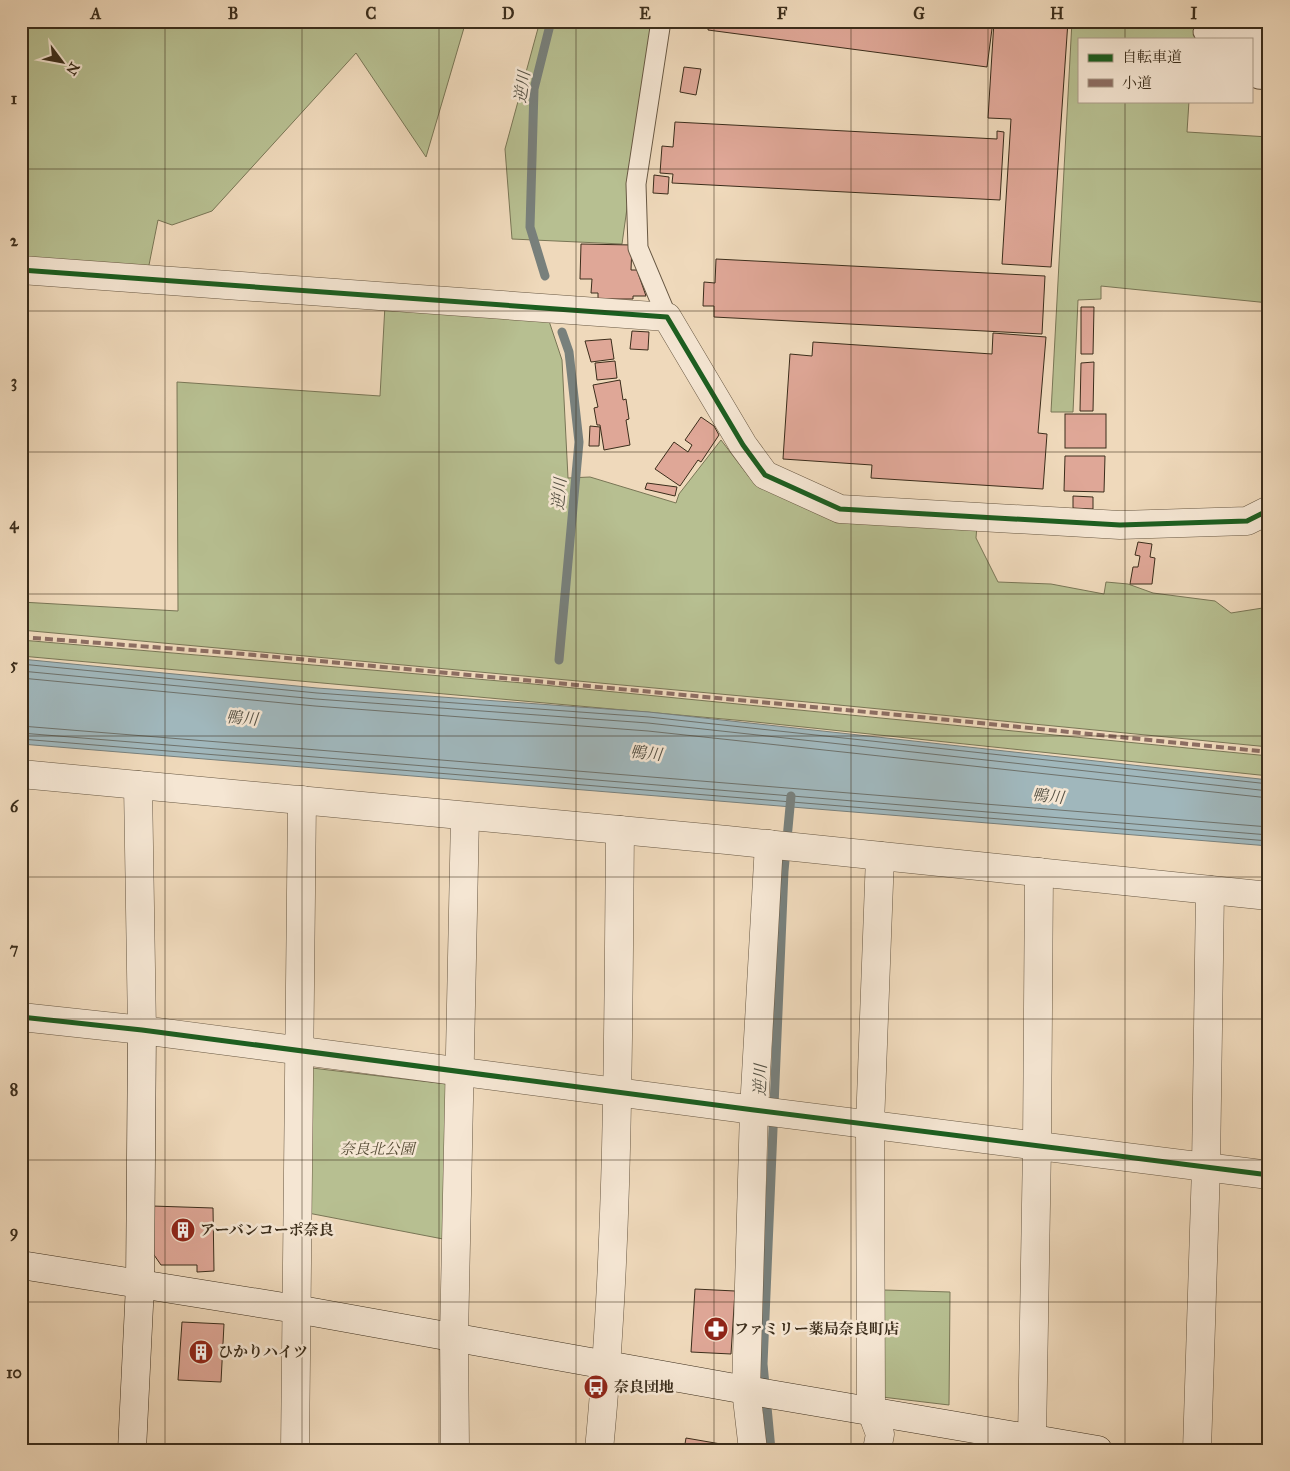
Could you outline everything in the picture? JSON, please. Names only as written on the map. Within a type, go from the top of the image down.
[{"type":"street","points":[[21,270],[667,317],[743,445],[765,475],[840,509],[1120,525],[1247,521],[1269,510]]},
{"type":"street","points":[[21,774],[620,830],[1269,896]]},
{"type":"street","points":[[132,1450],[140,1285],[142,1030],[138,785]]},
{"type":"street","points":[[295,1450],[302,800]]},
{"type":"street","points":[[455,1450],[454,1337],[458,1072],[465,816]]},
{"type":"street","points":[[599,1450],[607,1365],[617,1092],[620,830]]},
{"type":"street","points":[[753,1450],[751,1391],[769,1112],[782,846]]},
{"type":"street","points":[[877,1450],[880,1434],[871,1410],[870,1125],[880,856]]},
{"type":"street","points":[[1030,1444],[1037,1146],[1039,872]]},
{"type":"street","points":[[1198,1450],[1206,1167],[1210,890]]},
{"type":"street","points":[[21,1017],[142,1030],[1269,1175]]},
{"type":"street","points":[[21,1265],[296,1309],[751,1391],[871,1410],[1030,1444],[1098,1450]]},
{"type":"lane","points":[[661,21],[636,184],[638,248],[667,317]]},
{"type":"lane","points":[[1203,32],[1257,30],[1253,70],[1258,79],[1269,80]]},
{"type":"green space","points":[[21,21],[466,21],[426,157],[356,53],[212,211],[172,225],[158,220],[148,270],[21,259]]},
{"type":"green space","points":[[540,21],[653,21],[622,244],[512,239],[505,149]]},
{"type":"green space","points":[[1072,21],[1248,21],[1248,33],[1209,38],[1078,38],[1078,102],[1189,102],[1187,132],[1269,137],[1269,303],[1101,286],[1101,299],[1078,300],[1073,412],[1051,412]]},
{"type":"green space","points":[[385,305],[548,318],[562,360],[568,478],[590,477],[676,503],[679,494],[721,440],[750,478],[766,486],[977,525],[976,538],[998,582],[1051,584],[1104,594],[1106,582],[1128,584],[1153,593],[1215,601],[1231,613],[1269,607],[1269,747],[818,703],[21,630],[21,602],[178,611],[177,382],[380,396]]},
{"type":"green space","points":[[21,640],[523,683],[1269,756],[1269,776],[746,721],[21,656]]},
{"type":"green space","name":"奈良北公園","points":[[312,1068],[446,1084],[443,1239],[308,1213]]},
{"type":"green space","points":[[884,1290],[950,1292],[949,1405],[882,1397]]},
{"type":"water","name":"鴨川","points":[[21,659],[317,688],[649,712],[1269,780],[1269,846],[21,744]]},
{"type":"building","points":[[709,21],[993,21],[987,67],[708,30]]},
{"type":"building","points":[[994,21],[1068,21],[1051,267],[1002,264],[1011,119],[988,118]]},
{"type":"building","points":[[684,67],[701,69],[696,95],[680,92]]},
{"type":"building","points":[[675,122],[997,139],[997,131],[1004,132],[1000,200],[672,183],[673,174],[660,173],[662,146],[673,147]]},
{"type":"building","points":[[654,175],[669,177],[668,194],[653,193]]},
{"type":"building","points":[[581,244],[632,245],[631,270],[637,270],[646,296],[633,296],[633,299],[598,299],[598,293],[591,293],[592,279],[580,279]]},
{"type":"building","points":[[716,259],[1045,276],[1042,334],[714,317],[714,306],[703,306],[704,282],[715,283]]},
{"type":"building","points":[[1081,307],[1094,307],[1093,354],[1081,354]]},
{"type":"building","points":[[632,331],[649,332],[648,350],[630,349]]},
{"type":"building","points":[[993,333],[1046,337],[1038,433],[1047,434],[1043,489],[871,478],[872,465],[783,459],[790,354],[812,356],[813,342],[992,354]]},
{"type":"building","points":[[611,339],[614,359],[591,362],[585,341]]},
{"type":"building","points":[[615,361],[617,378],[597,380],[595,363]]},
{"type":"building","points":[[1094,362],[1093,411],[1080,411],[1081,363]]},
{"type":"building","points":[[620,380],[623,400],[626,399],[629,419],[626,420],[630,445],[604,450],[600,425],[597,425],[594,408],[598,407],[593,385]]},
{"type":"building","points":[[1065,414],[1106,414],[1106,448],[1065,448]]},
{"type":"building","points":[[701,417],[714,426],[719,435],[701,462],[698,460],[680,486],[655,469],[674,442],[688,452],[692,445],[685,440]]},
{"type":"building","points":[[590,426],[600,427],[599,446],[589,446]]},
{"type":"building","points":[[1065,456],[1105,456],[1104,492],[1064,491]]},
{"type":"building","points":[[647,483],[677,487],[675,496],[645,489]]},
{"type":"building","points":[[1073,496],[1093,497],[1093,509],[1073,508]]},
{"type":"building","points":[[1138,542],[1152,544],[1150,557],[1155,558],[1152,584],[1130,584],[1133,567],[1138,567],[1140,556],[1135,555]]},
{"type":"building","name":"アーバンコーポ奈良","points":[[152,1206],[213,1208],[214,1271],[197,1272],[197,1265],[161,1265],[152,1252]]},
{"type":"building","points":[[695,1289],[735,1291],[731,1354],[691,1352]]},
{"type":"building","name":"ひかりハイツ","points":[[182,1322],[224,1324],[221,1382],[178,1380]]},
{"type":"building","points":[[686,1438],[744,1448],[743,1450],[684,1450]]},
{"type":"waterway","name":"逆川","points":[[545,276],[530,227],[534,89],[551,21]]},
{"type":"waterway","name":"逆川","points":[[559,660],[579,442],[569,352],[562,332]]},
{"type":"waterway","name":"逆川","points":[[771,1450],[763,1364],[784,871],[791,796]]},
{"type":"marked path","points":[[21,637],[244,654],[910,716],[1269,752]]},
{"type":"cycle path","points":[[21,270],[667,317],[743,445],[765,475],[840,509],[1120,525],[1247,521],[1269,510]]},
{"type":"cycle path","points":[[21,1017],[142,1030],[1269,1175]]},
{"type":"place","name":"アーバンコーポ奈良","points":[[183,1230]]},
{"type":"place","name":"ファミリー薬局奈良町店","points":[[716,1329]]},
{"type":"place","name":"ひかりハイツ","points":[[201,1352]]},
{"type":"place","name":"奈良団地","points":[[596,1387]]}]
